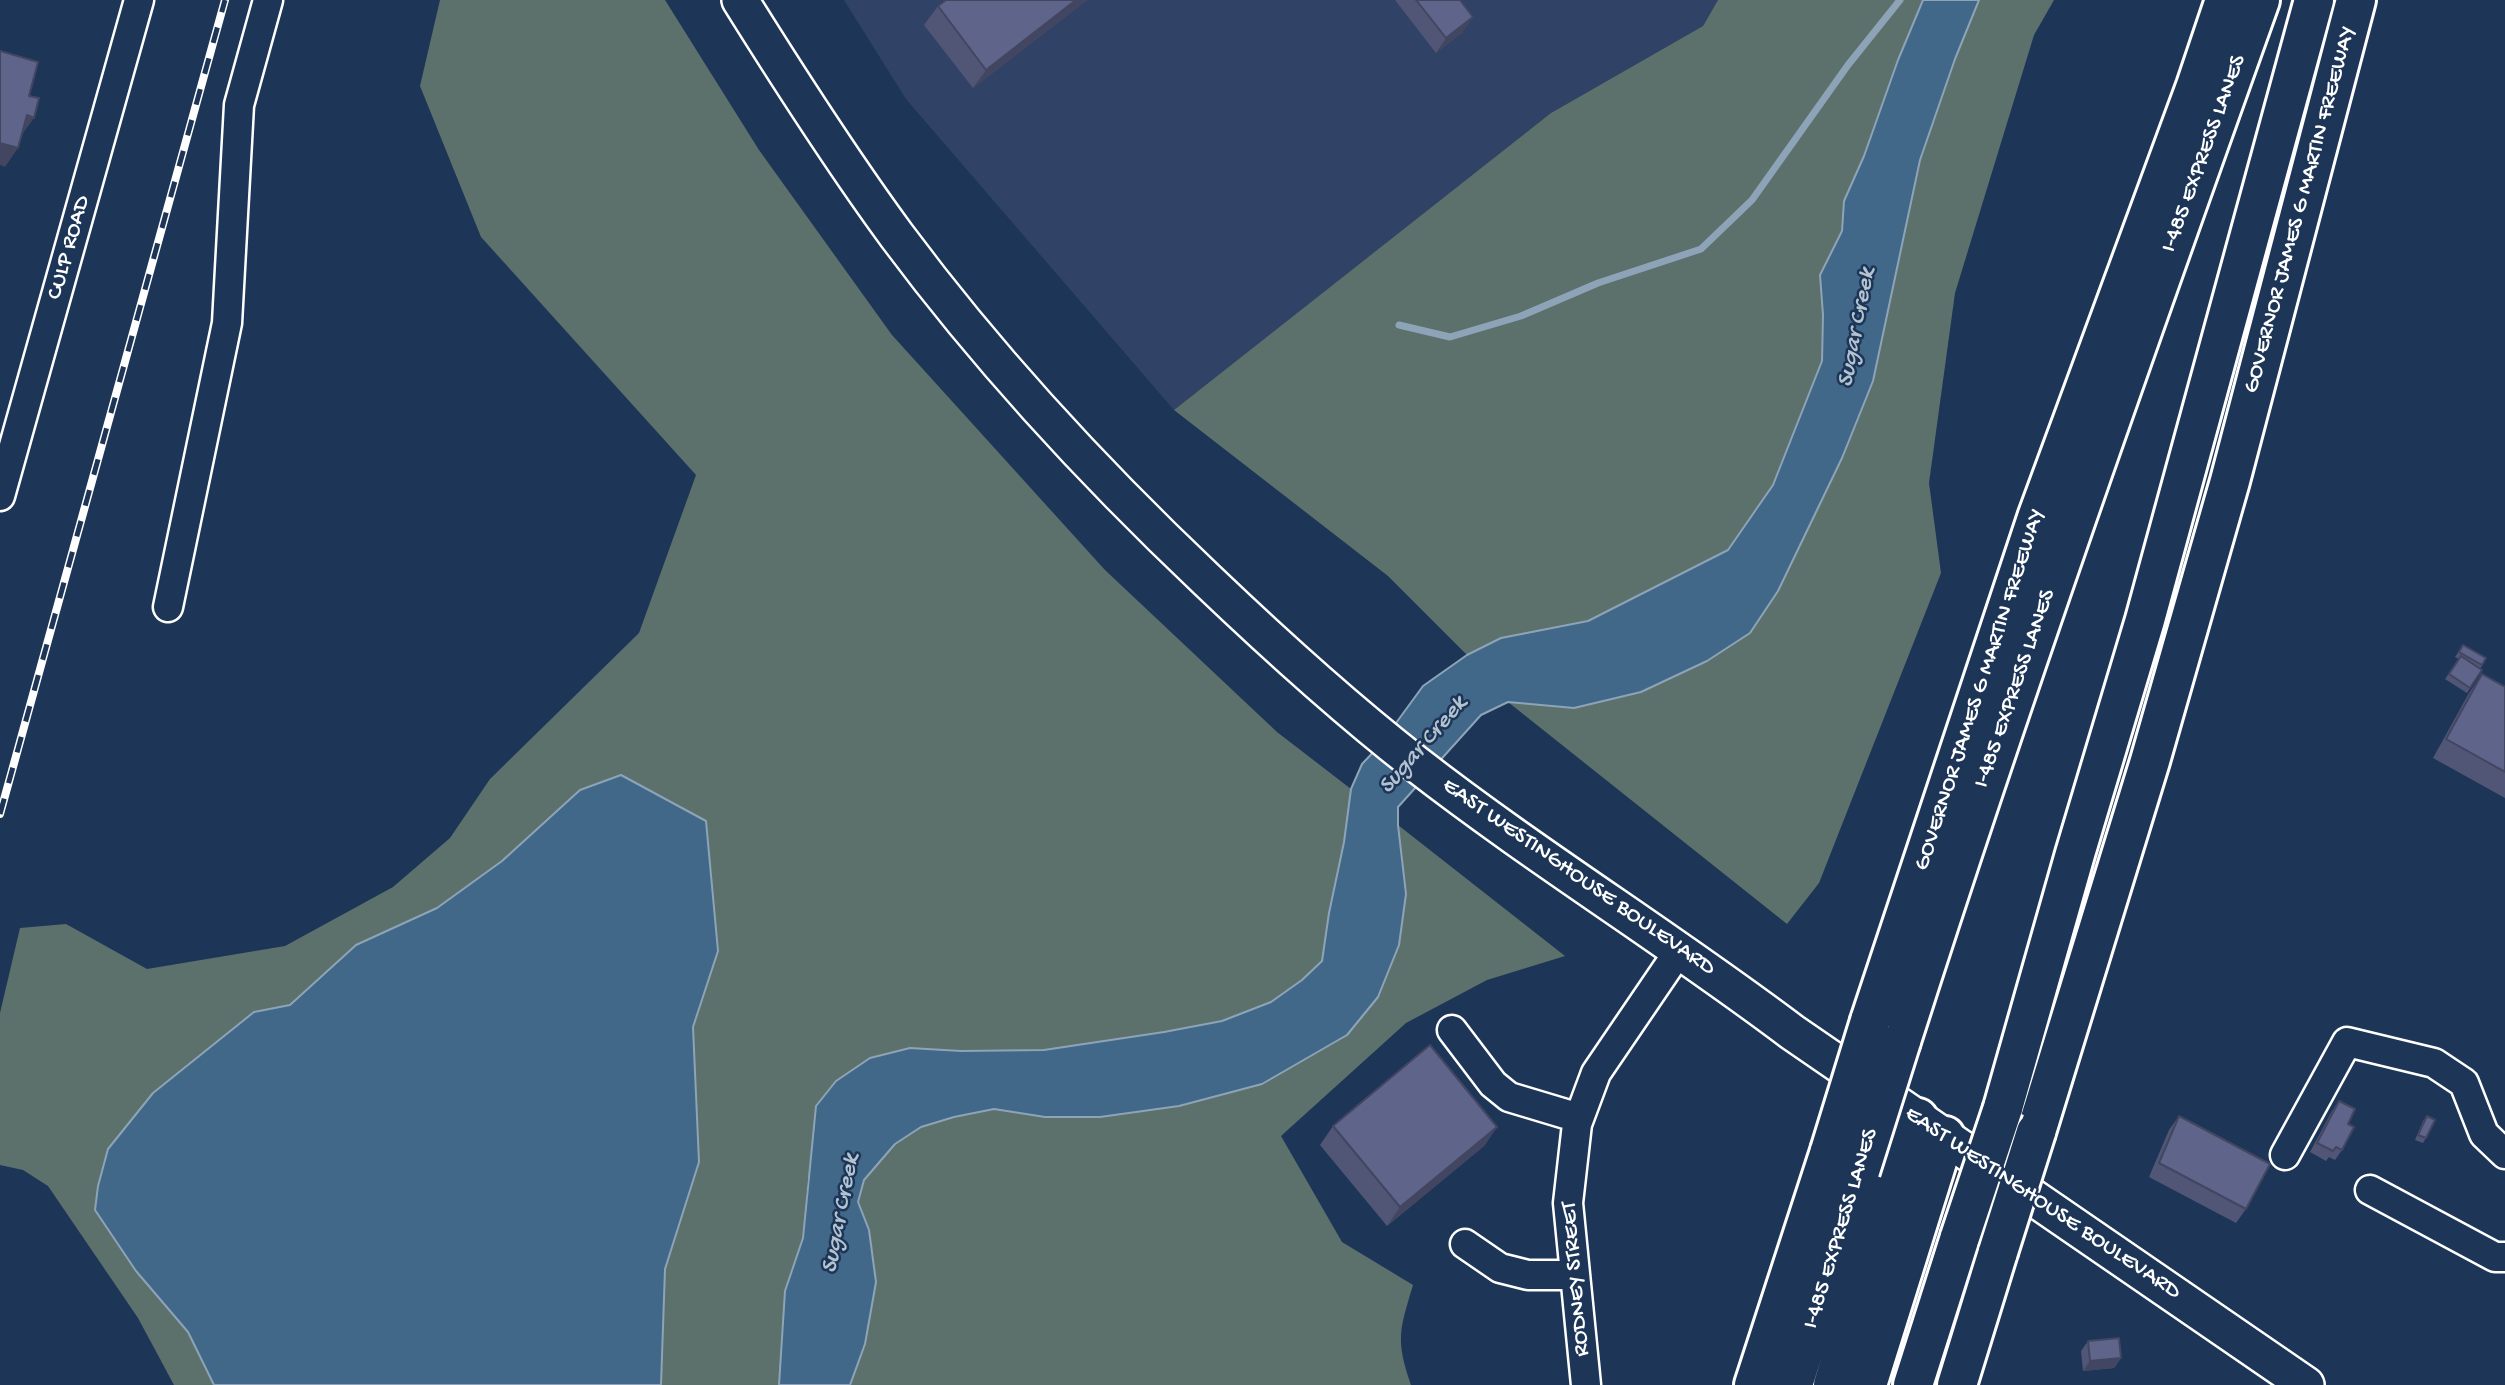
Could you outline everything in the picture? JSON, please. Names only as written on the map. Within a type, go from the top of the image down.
[{"type":"highway","name":"GOVERNOR JAMES G MARTIN FREEWAY","points":[[1754,1385],[1845,1161],[2038,516],[2225,0]]},
{"type":"highway","name":"I-485 EXPRESS LANES","points":[[1886,1031],[1976,804],[2062,554],[2260,0]]},
{"type":"highway","points":[[1913,1385],[2003,1108],[2145,620],[2314,0]]},
{"type":"highway","name":"GOVERNOR JAMES G MARTIN FREEWAY","points":[[1956,1385],[2158,734],[2230,481],[2356,0]]},
{"type":"highway","points":[[2145,620],[2294,234]]},
{"type":"highway","points":[[1833,1385],[1881,1227],[1931,1127]]},
{"type":"highway","points":[[1867,1385],[1931,1127]]},
{"type":"highway","name":"I-485 EXPRESS LANES","points":[[1793,1385],[1845,1161]]},
{"type":"main road","name":"EAST WESTINGHOUSE BOULEVARD","points":[[740,0],[807,107],[898,237],[983,344],[1081,456],[1261,632],[1349,709],[1479,811],[1721,978],[1792,1032],[2306,1385]]},
{"type":"street","name":"CULP ROAD","points":[[0,496],[139,0]]},
{"type":"street","points":[[168,607],[227,323],[239,105],[268,0]]},
{"type":"street","name":"RODNEY STREET","points":[[1586,1385],[1568,1203],[1579,1118],[1596,1073],[1679,951]]},
{"type":"street","points":[[1452,1030],[1493,1084],[1509,1097],[1579,1118]]},
{"type":"street","points":[[2285,1155],[2347,1042],[2434,1063],[2463,1083],[2484,1134],[2505,1154]]},
{"type":"street","points":[[2370,1190],[2495,1257],[2505,1257]]},
{"type":"street","points":[[1465,1244],[1500,1268],[1528,1275],[1575,1275]]},
{"type":"shaded area","points":[[844,0],[1718,0],[1703,26],[1551,113],[1174,410],[906,99]]},
{"type":"green space","points":[[440,0],[665,0],[759,150],[892,335],[1105,570],[1277,732],[1351,789],[1322,961],[1302,980],[1271,1002],[1222,1021],[1044,1050],[961,1051],[910,1048],[808,1177],[803,1238],[785,1291],[779,1385],[661,1385],[665,1269],[699,1162],[693,1027],[718,950],[706,821],[502,861],[437,908],[356,945],[290,1005],[254,1012],[153,1093],[108,1149],[95,1210],[136,1271],[188,1332],[214,1385],[174,1385],[138,1318],[48,1186],[23,1170],[0,1165],[0,1013],[20,928],[66,924],[147,969],[285,946],[393,887],[450,838],[490,779],[639,633],[696,475],[481,237],[420,86]]},
{"type":"green space","points":[[1718,0],[1923,0],[1898,60],[1864,156],[1844,201],[1842,231],[1820,275],[1822,361],[1773,485],[1728,550],[1588,621],[1501,638],[1467,655],[1388,576],[1174,410],[1551,113],[1703,26]]},
{"type":"green space","points":[[1979,0],[2054,0],[2034,35],[1955,293],[1929,483],[1941,573],[1819,883],[1787,924],[1508,702],[1574,708],[1778,591],[1842,458],[1873,381],[1920,160],[1955,59]]},
{"type":"green space","points":[[1398,825],[1565,956],[1487,980],[1406,1023],[1281,1136],[1342,1242],[1413,1285],[1401,1334],[1403,1356],[1411,1385],[850,1385],[865,1344],[869,1230],[858,1202],[864,1180],[895,1144],[920,1127],[995,1109],[1045,1117],[1100,1117],[1179,1106],[1262,1084],[1347,1035],[1406,894]]},
{"type":"water","name":"Sugar Creek","points":[[1923,0],[1979,0],[1955,59],[1920,160],[1873,381],[1842,458],[1778,591],[1750,633],[1707,661],[1641,692],[1574,708],[1508,702],[1481,715],[1398,807],[1406,894],[1399,945],[1378,997],[1347,1035],[1262,1084],[1179,1106],[1100,1117],[1045,1117],[994,1109],[921,1127],[895,1144],[864,1180],[858,1202],[869,1230],[876,1282],[865,1344],[850,1385],[779,1385],[785,1291],[803,1238],[816,1106],[836,1081],[870,1058],[910,1048],[961,1051],[1044,1050],[1222,1021],[1271,1002],[1302,980],[1322,961],[1351,789],[1362,764],[1380,745],[1423,686],[1467,655],[1501,638],[1588,621],[1728,550],[1773,485],[1822,361],[1820,275],[1842,231],[1844,201],[1864,156],[1898,60]]},
{"type":"water","points":[[621,775],[706,821],[718,951],[693,1027],[699,1162],[665,1269],[661,1385],[214,1385],[188,1332],[136,1271],[95,1210],[108,1149],[153,1093],[254,1012],[290,1005],[356,945],[437,908],[502,861],[580,790]]},
{"type":"building","points":[[946,0],[1076,0],[986,70],[938,6]]},
{"type":"building","points":[[1416,0],[1460,0],[1473,17],[1446,38]]},
{"type":"building","points":[[0,51],[38,62],[29,96],[39,98],[34,118],[27,115],[18,148],[0,143]]},
{"type":"building","points":[[2463,645],[2486,658],[2482,665],[2459,652]]},
{"type":"building","points":[[2461,656],[2482,670],[2470,688],[2449,674]]},
{"type":"building","points":[[2482,674],[2505,687],[2505,772],[2446,739]]},
{"type":"building","points":[[1430,1045],[1497,1127],[1400,1207],[1333,1126]]},
{"type":"building","points":[[2339,1101],[2355,1109],[2348,1124],[2354,1127],[2342,1150],[2336,1147],[2333,1151],[2317,1143]]},
{"type":"building","points":[[2179,1116],[2270,1164],[2246,1209],[2159,1163]]},
{"type":"building","points":[[2427,1116],[2435,1120],[2426,1138],[2418,1135]]},
{"type":"building","points":[[2119,1338],[2121,1358],[2090,1361],[2088,1341]]},
{"type":"waterway","points":[[1399,325],[1450,337],[1521,316],[1598,283],[1701,249],[1752,200],[1848,65],[1900,0]]},
{"type":"railway","points":[[0,814],[225,0]]}]
